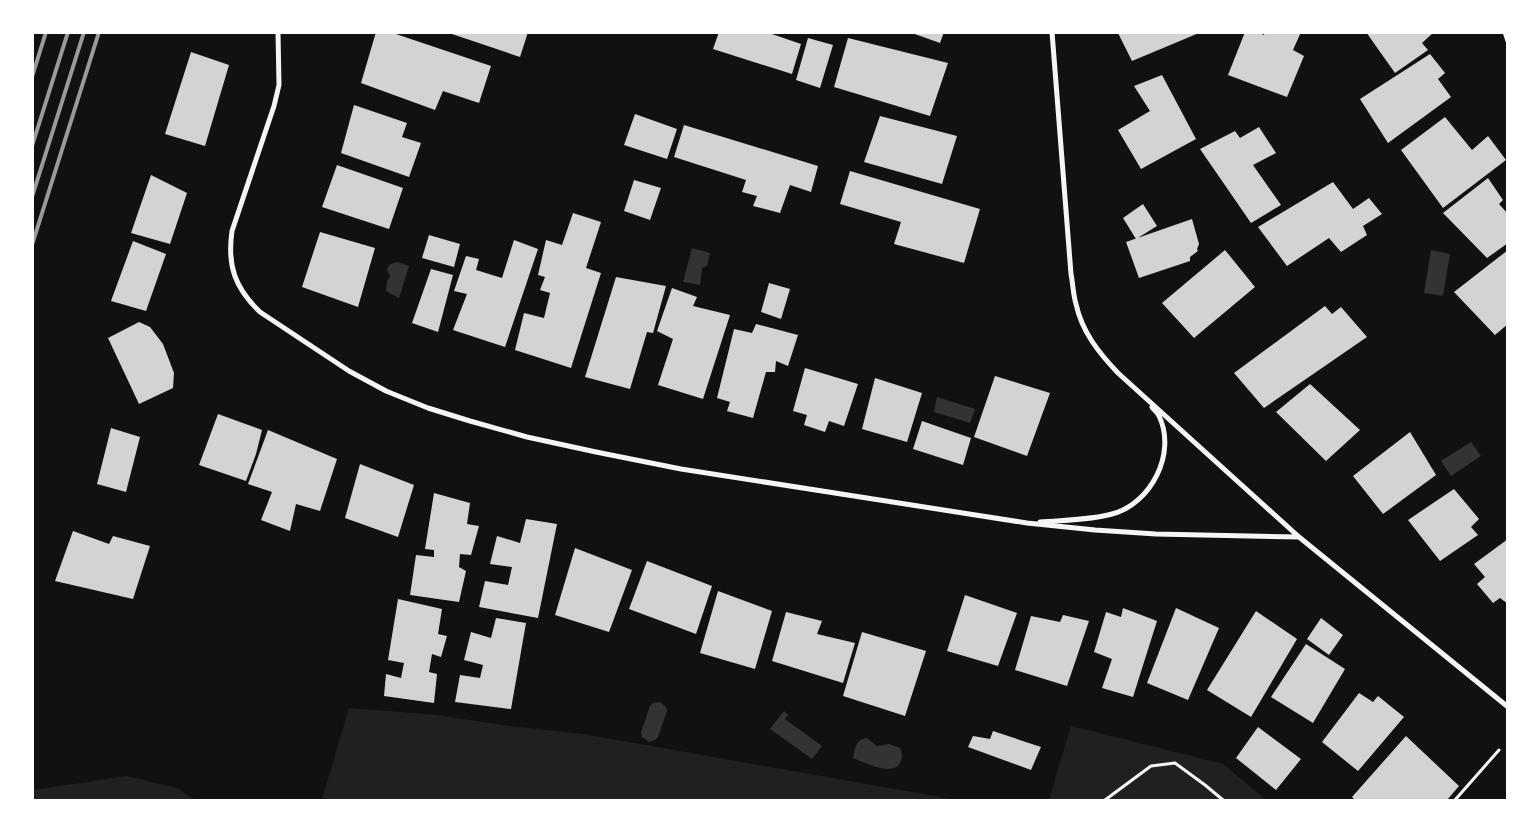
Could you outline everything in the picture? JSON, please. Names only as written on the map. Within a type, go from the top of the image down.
[{"type":"street","points":[[278,32],[279,85],[274,106],[232,231],[230,248],[233,274],[249,302],[260,312],[349,371],[386,391],[470,422],[528,437],[681,469],[1027,523],[1156,534],[1299,537]]},
{"type":"street","points":[[1052,32],[1071,274],[1076,305],[1085,330],[1100,354],[1118,373],[1299,537],[1508,707]]},
{"type":"street","points":[[1505,32],[1508,41]]},
{"type":"street","points":[[1027,523],[1112,515],[1129,508],[1145,495],[1156,476],[1163,457],[1164,437],[1159,416],[1146,398]]},
{"type":"path","points":[[1455,800],[1499,750]]},
{"type":"path","points":[[1105,800],[1151,766],[1175,763],[1223,800]]},
{"type":"shaded area","points":[[692,248],[710,253],[707,266],[702,268],[700,285],[683,282]]},
{"type":"shaded area","points":[[1431,250],[1450,254],[1443,296],[1424,293]]},
{"type":"shaded area","points":[[398,262],[409,266],[399,298],[386,291],[387,281],[390,277],[387,269],[390,264]]},
{"type":"shaded area","points":[[937,397],[975,409],[970,423],[934,412]]},
{"type":"shaded area","points":[[1471,442],[1481,456],[1451,476],[1441,461]]},
{"type":"shaded area","points":[[660,702],[666,707],[667,711],[658,737],[649,742],[642,737],[641,732],[650,706],[653,703]]},
{"type":"shaded area","points":[[349,708],[437,715],[509,726],[583,734],[957,800],[322,800]]},
{"type":"shaded area","points":[[784,711],[788,715],[785,719],[822,746],[812,759],[770,729]]},
{"type":"shaded area","points":[[1071,726],[1223,764],[1266,800],[1049,800]]},
{"type":"shaded area","points":[[867,738],[877,746],[889,744],[900,748],[902,759],[900,763],[891,769],[885,769],[853,758],[858,742]]},
{"type":"shaded area","points":[[126,776],[177,788],[195,800],[33,800],[33,790]]},
{"type":"building","points":[[376,32],[390,32],[491,66],[479,103],[443,91],[435,110],[361,83]]},
{"type":"building","points":[[446,32],[528,32],[520,57]]},
{"type":"building","points":[[719,32],[766,32],[801,44],[792,74],[713,49]]},
{"type":"building","points":[[909,32],[944,32],[940,43]]},
{"type":"building","points":[[1245,32],[1257,32],[1264,35],[1265,32],[1301,32],[1293,50],[1304,56],[1287,97],[1228,75]]},
{"type":"building","points":[[1366,32],[1434,32],[1422,43],[1428,50],[1395,73]]},
{"type":"building","points":[[1118,33],[1199,33],[1132,61]]},
{"type":"building","points":[[808,38],[833,45],[820,88],[796,80]]},
{"type":"building","points":[[848,38],[948,63],[930,116],[834,87]]},
{"type":"building","points":[[191,52],[229,65],[205,146],[165,134]]},
{"type":"building","points":[[1430,54],[1445,73],[1438,79],[1451,97],[1388,143],[1360,99]]},
{"type":"building","points":[[1162,75],[1196,139],[1141,169],[1118,130],[1150,111],[1134,86]]},
{"type":"building","points":[[354,105],[407,123],[402,137],[421,143],[409,177],[341,153]]},
{"type":"building","points":[[635,114],[677,129],[667,159],[624,145]]},
{"type":"building","points":[[880,116],[957,136],[942,184],[864,162]]},
{"type":"building","points":[[1445,117],[1472,150],[1488,136],[1506,160],[1443,208],[1401,150]]},
{"type":"building","points":[[684,125],[818,166],[811,192],[790,185],[780,213],[753,206],[757,196],[742,192],[746,180],[674,157]]},
{"type":"building","points":[[1259,127],[1276,153],[1253,165],[1281,205],[1251,223],[1200,149],[1235,131],[1240,138]]},
{"type":"building","points":[[337,165],[403,188],[389,229],[322,207]]},
{"type":"building","points":[[850,171],[980,209],[964,263],[894,244],[901,222],[840,204]]},
{"type":"building","points":[[151,175],[187,193],[170,244],[131,233]]},
{"type":"building","points":[[1488,178],[1503,200],[1499,204],[1508,214],[1508,243],[1487,258],[1443,213]]},
{"type":"building","points":[[634,180],[661,188],[650,220],[624,211]]},
{"type":"building","points":[[1333,182],[1353,209],[1369,198],[1382,214],[1363,226],[1367,235],[1341,252],[1329,238],[1287,266],[1258,227]]},
{"type":"building","points":[[1143,204],[1157,226],[1136,239],[1123,218]]},
{"type":"building","points":[[573,213],[601,222],[586,268],[601,273],[571,368],[515,350],[524,313],[544,318],[550,293],[540,290],[545,277],[538,275],[546,240],[562,245]]},
{"type":"building","points":[[1192,219],[1199,244],[1198,251],[1190,257],[1190,261],[1139,278],[1126,242]]},
{"type":"building","points":[[320,232],[375,248],[358,307],[302,287]]},
{"type":"building","points":[[429,235],[460,244],[454,267],[422,258]]},
{"type":"building","points":[[514,240],[538,249],[505,347],[453,330],[467,294],[454,291],[466,256],[479,259],[476,270],[502,278]]},
{"type":"building","points":[[133,241],[166,254],[146,311],[111,301]]},
{"type":"building","points":[[1225,250],[1255,287],[1194,338],[1162,303]]},
{"type":"building","points":[[1508,250],[1508,324],[1495,335],[1454,292]]},
{"type":"building","points":[[431,269],[453,275],[438,332],[412,323]]},
{"type":"building","points":[[616,277],[666,286],[653,333],[647,332],[630,389],[585,377]]},
{"type":"building","points":[[769,283],[790,289],[781,319],[761,312]]},
{"type":"building","points":[[672,288],[697,297],[693,306],[730,315],[703,399],[658,385],[673,339],[657,331]]},
{"type":"building","points":[[1325,306],[1332,314],[1341,307],[1367,337],[1264,408],[1234,373]]},
{"type":"building","points":[[139,322],[150,327],[163,344],[174,373],[173,388],[139,404],[108,338]]},
{"type":"building","points":[[756,324],[798,335],[788,366],[776,361],[775,372],[766,372],[753,418],[727,411],[730,402],[717,398],[734,329],[752,333]]},
{"type":"building","points":[[805,368],[858,384],[844,426],[829,421],[825,432],[804,425],[807,415],[793,411]]},
{"type":"building","points":[[995,376],[1050,393],[1027,456],[974,437]]},
{"type":"building","points":[[875,378],[922,393],[907,442],[862,429]]},
{"type":"building","points":[[1310,384],[1360,430],[1326,461],[1276,412]]},
{"type":"building","points":[[218,414],[262,430],[246,481],[199,465]]},
{"type":"building","points":[[922,421],[971,438],[963,465],[913,449]]},
{"type":"building","points":[[111,428],[140,437],[126,492],[97,484]]},
{"type":"building","points":[[268,430],[337,459],[320,511],[296,504],[290,531],[261,520],[272,492],[248,484]]},
{"type":"building","points":[[1410,432],[1436,475],[1383,514],[1353,476]]},
{"type":"building","points":[[360,464],[414,485],[398,537],[345,518]]},
{"type":"building","points":[[1454,489],[1479,519],[1471,527],[1478,535],[1440,561],[1408,520]]},
{"type":"building","points":[[434,493],[470,503],[467,524],[479,526],[471,555],[460,554],[459,567],[466,571],[459,602],[410,595],[416,555],[434,557],[434,550],[425,549]]},
{"type":"building","points":[[526,519],[557,524],[538,618],[479,607],[485,581],[508,585],[512,567],[490,564],[497,536],[520,543]]},
{"type":"building","points":[[73,531],[109,544],[113,536],[150,546],[133,599],[55,581]]},
{"type":"building","points":[[1508,539],[1508,604],[1500,598],[1493,603],[1477,584],[1485,577],[1474,564]]},
{"type":"building","points":[[575,548],[632,570],[609,632],[555,615]]},
{"type":"building","points":[[647,561],[712,586],[696,634],[629,609]]},
{"type":"building","points":[[718,591],[772,611],[755,669],[700,653]]},
{"type":"building","points":[[965,595],[1017,613],[998,666],[947,651]]},
{"type":"building","points":[[398,599],[442,609],[438,634],[447,636],[441,657],[432,654],[429,672],[437,674],[434,703],[384,696],[386,674],[401,678],[404,663],[388,660]]},
{"type":"building","points":[[1123,608],[1157,621],[1133,697],[1102,688],[1112,659],[1094,652],[1106,612],[1121,617]]},
{"type":"building","points":[[1176,608],[1219,628],[1188,700],[1147,683]]},
{"type":"building","points":[[1256,611],[1297,639],[1251,717],[1207,690]]},
{"type":"building","points":[[786,612],[822,621],[817,634],[855,643],[843,683],[772,661]]},
{"type":"building","points":[[1063,615],[1089,621],[1067,686],[1015,670],[1031,616],[1060,622]]},
{"type":"building","points":[[496,618],[526,623],[511,709],[455,702],[460,675],[480,678],[483,665],[464,660],[471,632],[491,638]]},
{"type":"building","points":[[1321,618],[1343,635],[1329,655],[1307,639]]},
{"type":"building","points":[[862,632],[926,651],[905,716],[843,696]]},
{"type":"building","points":[[1306,644],[1345,669],[1313,723],[1271,697]]},
{"type":"building","points":[[1359,693],[1373,702],[1378,696],[1404,717],[1358,771],[1322,742]]},
{"type":"building","points":[[1258,727],[1301,759],[1276,790],[1236,758]]},
{"type":"building","points":[[993,731],[1041,747],[1031,770],[968,747],[973,736],[990,739]]},
{"type":"building","points":[[1406,736],[1459,786],[1447,800],[1355,800],[1352,797]]},
{"type":"railway","points":[[32,77],[46,32]]},
{"type":"railway","points":[[32,146],[68,32]]},
{"type":"railway","points":[[32,197],[84,32]]},
{"type":"railway","points":[[32,245],[99,32]]}]
